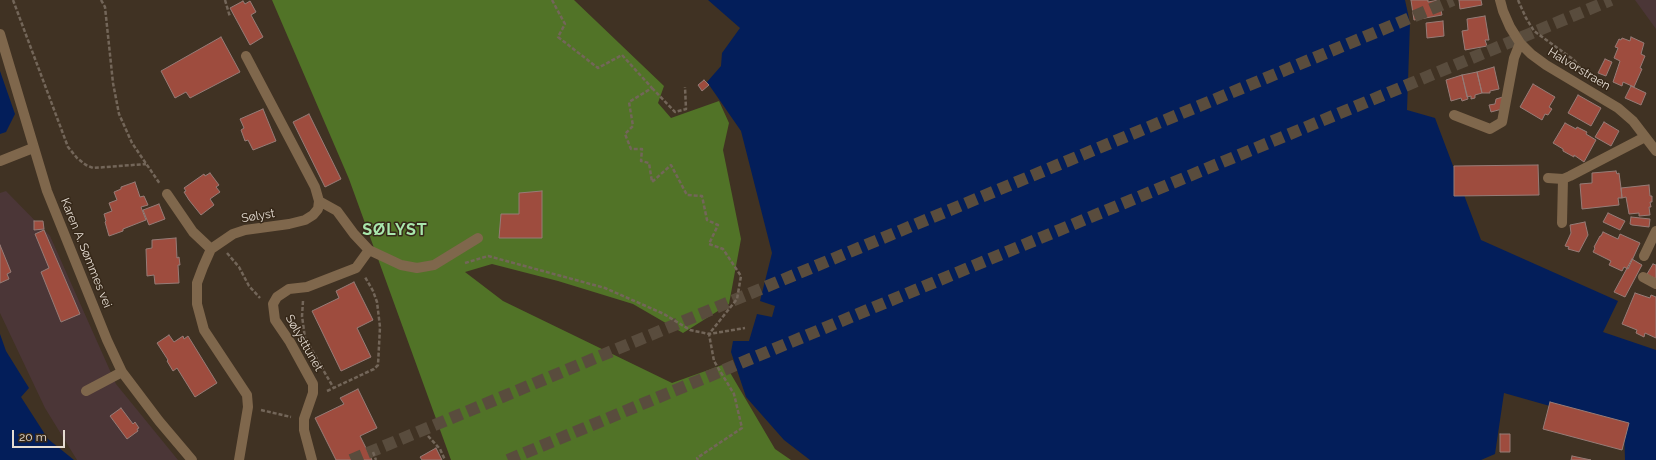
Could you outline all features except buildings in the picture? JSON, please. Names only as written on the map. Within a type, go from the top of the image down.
[{"type":"street","name":"Halvorstraen","points":[[1500,0],[1505,16],[1520,43],[1531,54],[1546,65],[1613,104],[1625,114],[1656,152]]},
{"type":"street","name":"Karen A. Sømmes vei","points":[[0,34],[47,191],[107,340],[122,372],[159,421],[192,460]]},
{"type":"street","points":[[1454,115],[1490,130],[1502,122],[1514,58],[1520,43]]},
{"type":"street","points":[[246,56],[315,187],[319,201],[337,211],[354,234],[369,250],[401,265],[417,268],[434,265],[478,238]]},
{"type":"street","points":[[1548,178],[1564,179],[1645,137]]},
{"type":"street","points":[[0,161],[33,148]]},
{"type":"street","points":[[1562,223],[1564,179]]},
{"type":"street","points":[[167,194],[193,232],[214,247],[203,267],[197,283],[196,304],[204,330],[247,395],[248,407],[239,460]]},
{"type":"street","name":"Sølyst","points":[[214,247],[233,234],[245,230],[289,224],[305,220],[313,215],[318,209],[319,201]]},
{"type":"street","points":[[1644,256],[1656,231]]},
{"type":"street","points":[[356,268],[369,250]]},
{"type":"street","name":"Sølysttunet","points":[[313,393],[313,384],[310,378],[290,342],[275,320],[273,304],[281,293],[289,289],[313,285],[356,268]]},
{"type":"street","points":[[1643,278],[1656,284]]},
{"type":"street","points":[[86,391],[122,372]]},
{"type":"street","points":[[312,460],[304,430],[304,419],[313,393]]},
{"type":"path","points":[[13,0],[68,147],[82,162],[93,168],[146,164]]},
{"type":"path","points":[[102,0],[105,6],[113,83],[118,114],[132,143],[167,194]]},
{"type":"path","points":[[225,0],[230,17]]},
{"type":"path","points":[[552,0],[565,24],[558,37],[598,68],[622,55],[675,112],[686,110],[685,86]]},
{"type":"path","points":[[1518,0],[1534,31],[1574,60],[1588,76],[1588,89]]},
{"type":"path","points":[[652,88],[629,102],[633,126],[625,134],[631,149],[642,149],[641,161],[649,163],[652,182],[671,166],[687,195],[702,196],[707,220],[718,225],[709,244],[723,248],[741,276],[736,299],[709,334],[714,360],[734,394],[742,428],[696,459]]},
{"type":"path","points":[[214,247],[227,253],[239,267],[255,294],[273,304]]},
{"type":"path","points":[[459,265],[488,256],[605,288],[664,314],[690,330],[709,334],[745,328]]},
{"type":"path","points":[[313,393],[321,394],[333,387],[374,369],[378,365],[380,327],[377,302],[367,280],[356,268]]},
{"type":"path","points":[[298,288],[304,303],[302,316],[305,338],[319,359],[333,387]]},
{"type":"path","points":[[248,407],[304,419]]},
{"type":"path","points":[[428,436],[440,450],[445,460]]},
{"type":"path","points":[[374,452],[376,460]]},
{"type":"shaded area","points":[[1635,0],[1656,0],[1656,29]]},
{"type":"shaded area","points":[[6,191],[50,236],[116,384],[178,460],[77,460],[45,408],[0,313],[0,193]]},
{"type":"green space","points":[[272,0],[574,0],[664,86],[658,103],[671,118],[719,101],[729,123],[723,150],[741,239],[729,304],[683,333],[633,304],[558,281],[492,264],[465,272],[503,301],[672,383],[725,364],[775,449],[791,460],[451,460],[349,179]]},
{"type":"water","points":[[708,0],[1405,0],[1410,23],[1407,110],[1435,118],[1481,240],[1618,301],[1603,332],[1656,350],[1656,460],[1625,460],[1624,427],[1504,393],[1495,454],[1481,460],[810,460],[784,440],[746,397],[731,352],[733,341],[749,341],[757,314],[772,317],[775,306],[760,301],[772,253],[741,131],[707,82],[721,66],[722,53],[740,28]]},
{"type":"water","points":[[0,71],[15,114],[6,132],[0,134]]},
{"type":"water","points":[[0,334],[6,351],[29,388],[21,397],[48,439],[74,460],[0,460]]},
{"type":"tunnel","points":[[351,460],[1453,0]]},
{"type":"tunnel","points":[[508,460],[1611,0]]},
{"type":"district","name":"SØLYST","points":[[395,230]]}]
